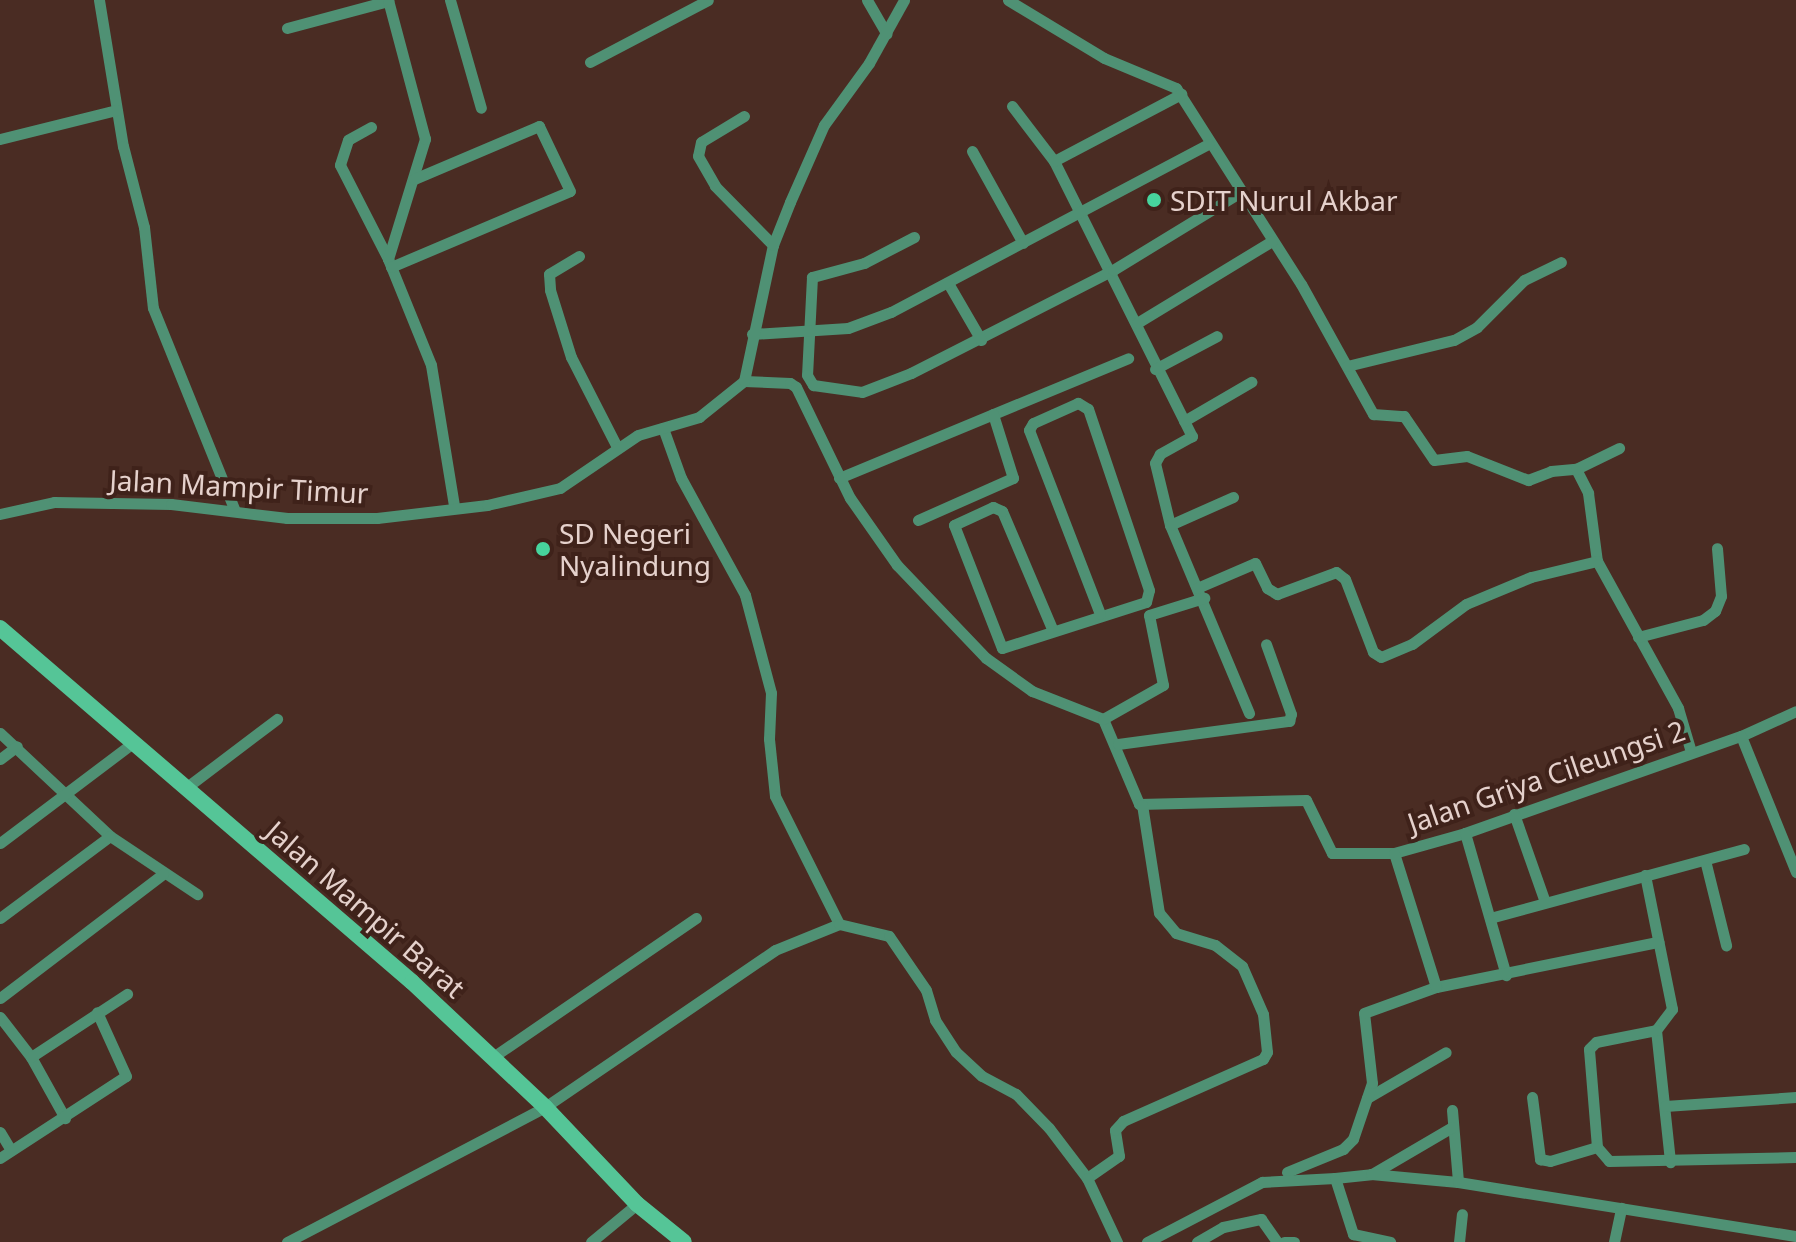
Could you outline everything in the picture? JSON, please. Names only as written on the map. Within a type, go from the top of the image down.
[{"type":"street","points":[[99,0],[116,110],[144,227],[153,308],[234,508]]},
{"type":"street","points":[[287,28],[388,0],[425,139],[390,263]]},
{"type":"street","points":[[450,0],[481,108]]},
{"type":"street","points":[[590,62],[708,0]]},
{"type":"street","points":[[867,0],[887,34]]},
{"type":"street","points":[[904,0],[887,34],[824,125],[773,245],[744,381],[790,383],[796,387],[839,478],[897,565],[986,658],[1032,691],[1103,719],[1118,744],[1134,800],[1142,805],[1159,913],[1176,933],[1215,945],[1242,966],[1263,1014],[1267,1052],[1263,1059],[1123,1121],[1115,1130],[1119,1156],[1087,1178]]},
{"type":"street","points":[[1008,0],[1104,58],[1171,85],[1181,94],[1208,144],[1272,241],[1373,414],[1404,416],[1434,460],[1467,456],[1528,480],[1551,471],[1576,469],[1619,448]]},
{"type":"street","points":[[1054,161],[1181,94]]},
{"type":"street","points":[[1012,106],[1054,161],[1113,270],[1155,369],[1192,439],[1155,460],[1170,525],[1249,713]]},
{"type":"street","points":[[0,139],[116,110]]},
{"type":"street","points":[[744,116],[701,142],[698,156],[715,186],[773,245]]},
{"type":"street","points":[[390,263],[570,191],[539,126],[414,179]]},
{"type":"street","points":[[371,127],[348,140],[340,165],[390,263],[431,365],[454,505]]},
{"type":"street","points":[[752,334],[848,328],[948,283],[1208,144]]},
{"type":"street","points":[[972,151],[1023,243]]},
{"type":"street","points":[[914,237],[864,263],[812,277],[812,331],[807,375],[824,390],[862,392],[981,340],[1113,270],[1239,193]]},
{"type":"street","points":[[1137,323],[1272,241]]},
{"type":"street","points":[[579,256],[549,274],[550,290],[571,357],[617,447]]},
{"type":"street","points":[[1347,366],[1454,340],[1477,327],[1524,280],[1561,262]]},
{"type":"street","points":[[948,283],[981,340]]},
{"type":"street","points":[[1155,369],[1217,336]]},
{"type":"street","points":[[839,478],[1128,358]]},
{"type":"street","name":"Jalan Mampir Timur","points":[[0,514],[54,502],[234,508],[287,518],[377,518],[454,505],[487,505],[560,488],[617,447],[699,417],[744,381]]},
{"type":"street","points":[[1184,421],[1251,382]]},
{"type":"street","points":[[986,658],[1002,648],[1100,614],[1146,602],[1149,590],[1088,409],[1078,403],[1033,423],[1029,430],[1100,614]]},
{"type":"street","points":[[918,520],[1013,478],[993,414]]},
{"type":"street","points":[[663,428],[681,478],[745,595],[771,693],[769,739],[775,796],[839,924]]},
{"type":"street","points":[[1576,469],[1588,493],[1597,561],[1678,708],[1691,752]]},
{"type":"street","points":[[1170,525],[1233,497]]},
{"type":"street","points":[[1002,648],[954,529],[956,521],[993,507],[1002,511],[1053,631]]},
{"type":"street","points":[[1638,637],[1703,620],[1715,611],[1721,596],[1717,548]]},
{"type":"street","points":[[1103,719],[1163,685],[1147,619],[1157,610],[1200,593],[1255,563],[1267,588],[1277,594],[1336,572],[1345,579],[1373,652],[1381,657],[1412,644],[1466,604],[1531,577],[1597,561]]},
{"type":"street","name":"Jalan Mampir Barat","points":[[0,628],[187,787],[493,1057],[637,1204],[684,1242]]},
{"type":"street","points":[[1118,744],[1289,721],[1291,714],[1266,644]]},
{"type":"street","name":"Jalan Griya Cileungsi 2","points":[[1142,805],[1306,800],[1332,853],[1394,853],[1465,833],[1741,736],[1796,711]]},
{"type":"street","points":[[187,787],[277,719]]},
{"type":"street","points":[[0,733],[110,836],[197,894]]},
{"type":"street","points":[[1741,736],[1796,872]]},
{"type":"street","points":[[0,843],[134,742]]},
{"type":"street","points":[[0,759],[17,746]]},
{"type":"street","points":[[1514,814],[1545,902]]},
{"type":"street","points":[[1465,833],[1506,975]]},
{"type":"street","points":[[0,918],[110,836]]},
{"type":"street","points":[[1490,918],[1744,849]]},
{"type":"street","points":[[1394,853],[1436,987]]},
{"type":"street","points":[[1705,860],[1726,945]]},
{"type":"street","points":[[0,998],[163,874]]},
{"type":"street","points":[[1645,875],[1672,1009],[1656,1030],[1596,1042],[1589,1049],[1597,1147],[1609,1161],[1796,1157]]},
{"type":"street","points":[[493,1057],[696,918]]},
{"type":"street","points":[[287,1242],[545,1107],[775,950],[839,924],[889,936],[926,990],[935,1020],[956,1052],[982,1076],[1016,1094],[1087,1178],[1117,1242]]},
{"type":"street","points":[[1287,1172],[1350,1144],[1372,1083],[1364,1013],[1436,987],[1658,942]]},
{"type":"street","points":[[31,1057],[127,994]]},
{"type":"street","points":[[0,1158],[126,1076],[97,1012]]},
{"type":"street","points":[[1,1020],[31,1057],[65,1118]]},
{"type":"street","points":[[1656,1030],[1670,1162]]},
{"type":"street","points":[[1366,1098],[1446,1052]]},
{"type":"street","points":[[1532,1097],[1540,1159],[1550,1161],[1597,1147]]},
{"type":"street","points":[[1665,1106],[1796,1097]]},
{"type":"street","points":[[1452,1110],[1458,1182]]},
{"type":"street","points":[[1371,1174],[1452,1127]]},
{"type":"street","points":[[0,1132],[11,1150]]},
{"type":"street","points":[[1147,1242],[1262,1182],[1371,1174],[1458,1182],[1621,1208],[1763,1236],[1796,1236]]},
{"type":"street","points":[[1335,1178],[1355,1238],[1390,1242]]},
{"type":"street","points":[[591,1242],[637,1204]]},
{"type":"street","points":[[1614,1242],[1621,1208]]},
{"type":"street","points":[[1459,1242],[1462,1214]]},
{"type":"street","points":[[1197,1242],[1223,1227],[1261,1219],[1277,1242]]},
{"type":"street","points":[[1223,1227],[1228,1242]]},
{"type":"street","points":[[1284,1242],[1294,1242]]},
{"type":"place","name":"SDIT Nurul Akbar","points":[[1154,200]]},
{"type":"place","name":"SD Negeri Nyalindung","points":[[543,549]]}]
